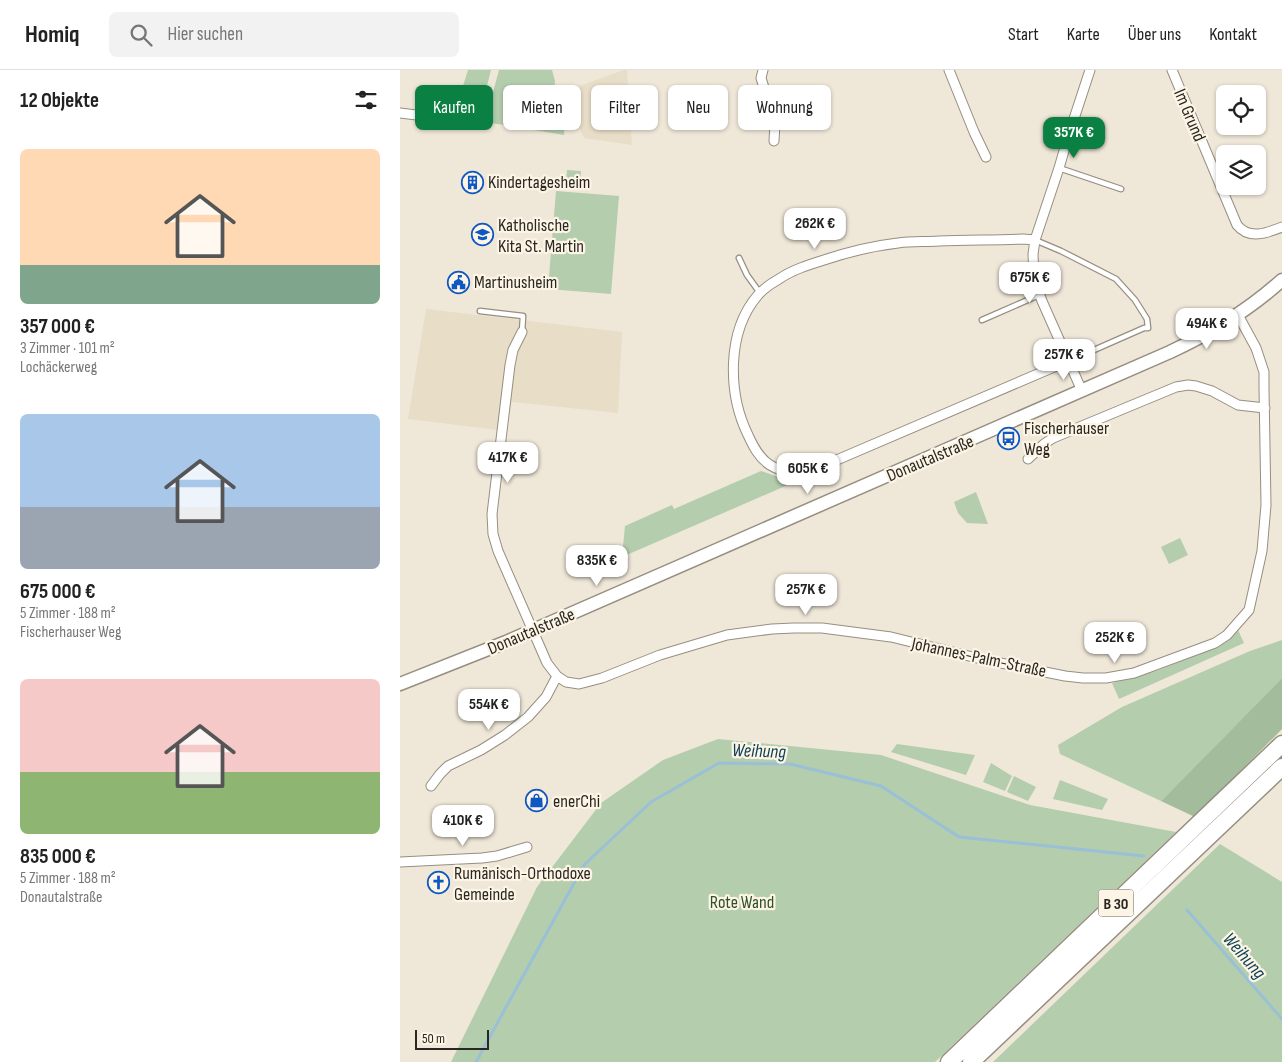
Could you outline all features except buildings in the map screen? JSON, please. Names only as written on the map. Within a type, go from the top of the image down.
[{"type":"highway","name":"B 30","points":[[949,1062],[1282,744]]},
{"type":"highway","name":"B 30","points":[[972,1062],[1282,767]]},
{"type":"main road","name":"Donautalstraße","points":[[400,684],[480,653],[1082,392],[1188,344],[1238,315],[1282,280]]},
{"type":"street","points":[[763,70],[761,78],[775,122],[774,142]]},
{"type":"street","points":[[949,70],[986,157]]},
{"type":"street","points":[[1082,392],[1039,295],[1034,279],[1033,254],[1035,240],[1090,70]]},
{"type":"street","name":"Im Grund","points":[[1172,70],[1238,227],[1244,232],[1254,234],[1267,232],[1282,226]]},
{"type":"street","points":[[400,112],[415,114]]},
{"type":"street","points":[[760,293],[779,278],[802,267],[846,252],[870,247],[900,243],[1035,240]]},
{"type":"street","name":"Donautalstraße","points":[[760,293],[748,308],[742,321],[733,358],[733,378],[741,422],[755,449],[768,464],[778,469],[788,471],[808,470],[829,463],[1068,361]]},
{"type":"street","name":"Johannes-Palm-Straße","points":[[557,676],[566,682],[579,684],[602,678],[660,655],[727,635],[794,628],[822,628],[890,637],[985,659],[1083,678],[1106,678],[1134,673],[1215,643],[1227,635],[1249,610],[1262,551],[1266,505],[1264,372],[1256,348],[1238,315]]},
{"type":"street","points":[[432,786],[448,766],[481,750],[505,735],[528,717],[546,697],[557,676],[547,663],[532,630],[498,551],[493,534],[492,524],[510,365],[522,332]]},
{"type":"street","points":[[1028,459],[1046,442],[1056,436],[1176,386],[1196,386],[1212,391],[1235,404],[1265,408]]},
{"type":"street","points":[[400,862],[482,858],[497,856],[527,847]]},
{"type":"lane","points":[[1059,168],[1121,189]]},
{"type":"lane","points":[[1035,240],[1116,279],[1135,300],[1148,322],[1148,328],[1144,328],[1068,361]]},
{"type":"lane","points":[[739,258],[747,275],[760,293]]},
{"type":"lane","points":[[982,320],[1039,295]]},
{"type":"lane","points":[[480,311],[523,316],[522,332]]},
{"type":"shaded area","points":[[627,70],[628,85],[591,85],[591,130],[631,130],[632,145],[584,138],[580,130],[581,86]]},
{"type":"shaded area","points":[[426,309],[622,332],[618,413],[502,401],[498,430],[408,419]]},
{"type":"green space","points":[[468,70],[491,70],[487,85],[463,85]]},
{"type":"green space","points":[[499,70],[552,70],[555,85],[503,85],[503,125],[493,123],[493,92]]},
{"type":"green space","points":[[534,130],[564,130],[564,135]]},
{"type":"green space","points":[[567,170],[581,171],[580,185],[566,184]]},
{"type":"green space","points":[[556,191],[619,196],[611,294],[548,289]]},
{"type":"green space","points":[[761,471],[790,481],[790,484],[622,557],[625,526],[672,505],[674,509]]},
{"type":"green space","points":[[976,492],[988,524],[967,523],[958,513],[954,502]]},
{"type":"green space","points":[[1180,538],[1188,555],[1169,564],[1161,547]]},
{"type":"green space","points":[[1238,630],[1244,643],[1119,699],[1112,683],[1159,670],[1197,655],[1221,644]]},
{"type":"green space","points":[[1282,640],[1282,678],[1161,801],[1060,754],[1058,745],[1122,707],[1250,651]]},
{"type":"green space","points":[[1282,678],[1282,729],[1195,817],[1161,801]]},
{"type":"green space","name":"Rote Wand","points":[[718,739],[881,755],[1030,805],[1176,832],[935,1062],[451,1062],[537,887],[601,803],[663,760]]},
{"type":"green space","points":[[897,744],[975,755],[966,775],[891,752]]},
{"type":"green space","points":[[991,763],[1012,776],[1005,791],[983,782]]},
{"type":"green space","points":[[1014,776],[1036,787],[1028,801],[1007,792]]},
{"type":"green space","points":[[1060,780],[1108,799],[1102,810],[1053,799]]},
{"type":"green space","points":[[1220,844],[1282,882],[1282,1062],[993,1062]]},
{"type":"waterway","name":"Weihung","points":[[476,1062],[584,865],[651,802],[719,763],[790,764],[881,786],[959,837],[1144,856]]},
{"type":"waterway","name":"Weihung","points":[[1187,910],[1282,1019]]},
{"type":"place","name":"Kindertagesheim","points":[[472,182]]},
{"type":"place","name":"Katholische Kita St. Martin","points":[[482,235]]},
{"type":"place","name":"Martinusheim","points":[[458,282]]},
{"type":"place","name":"Fischerhauser Weg","points":[[1008,438]]},
{"type":"place","name":"enerChi","points":[[537,801]]},
{"type":"place","name":"Rumänisch-Orthodoxe Gemeinde","points":[[438,883]]}]
